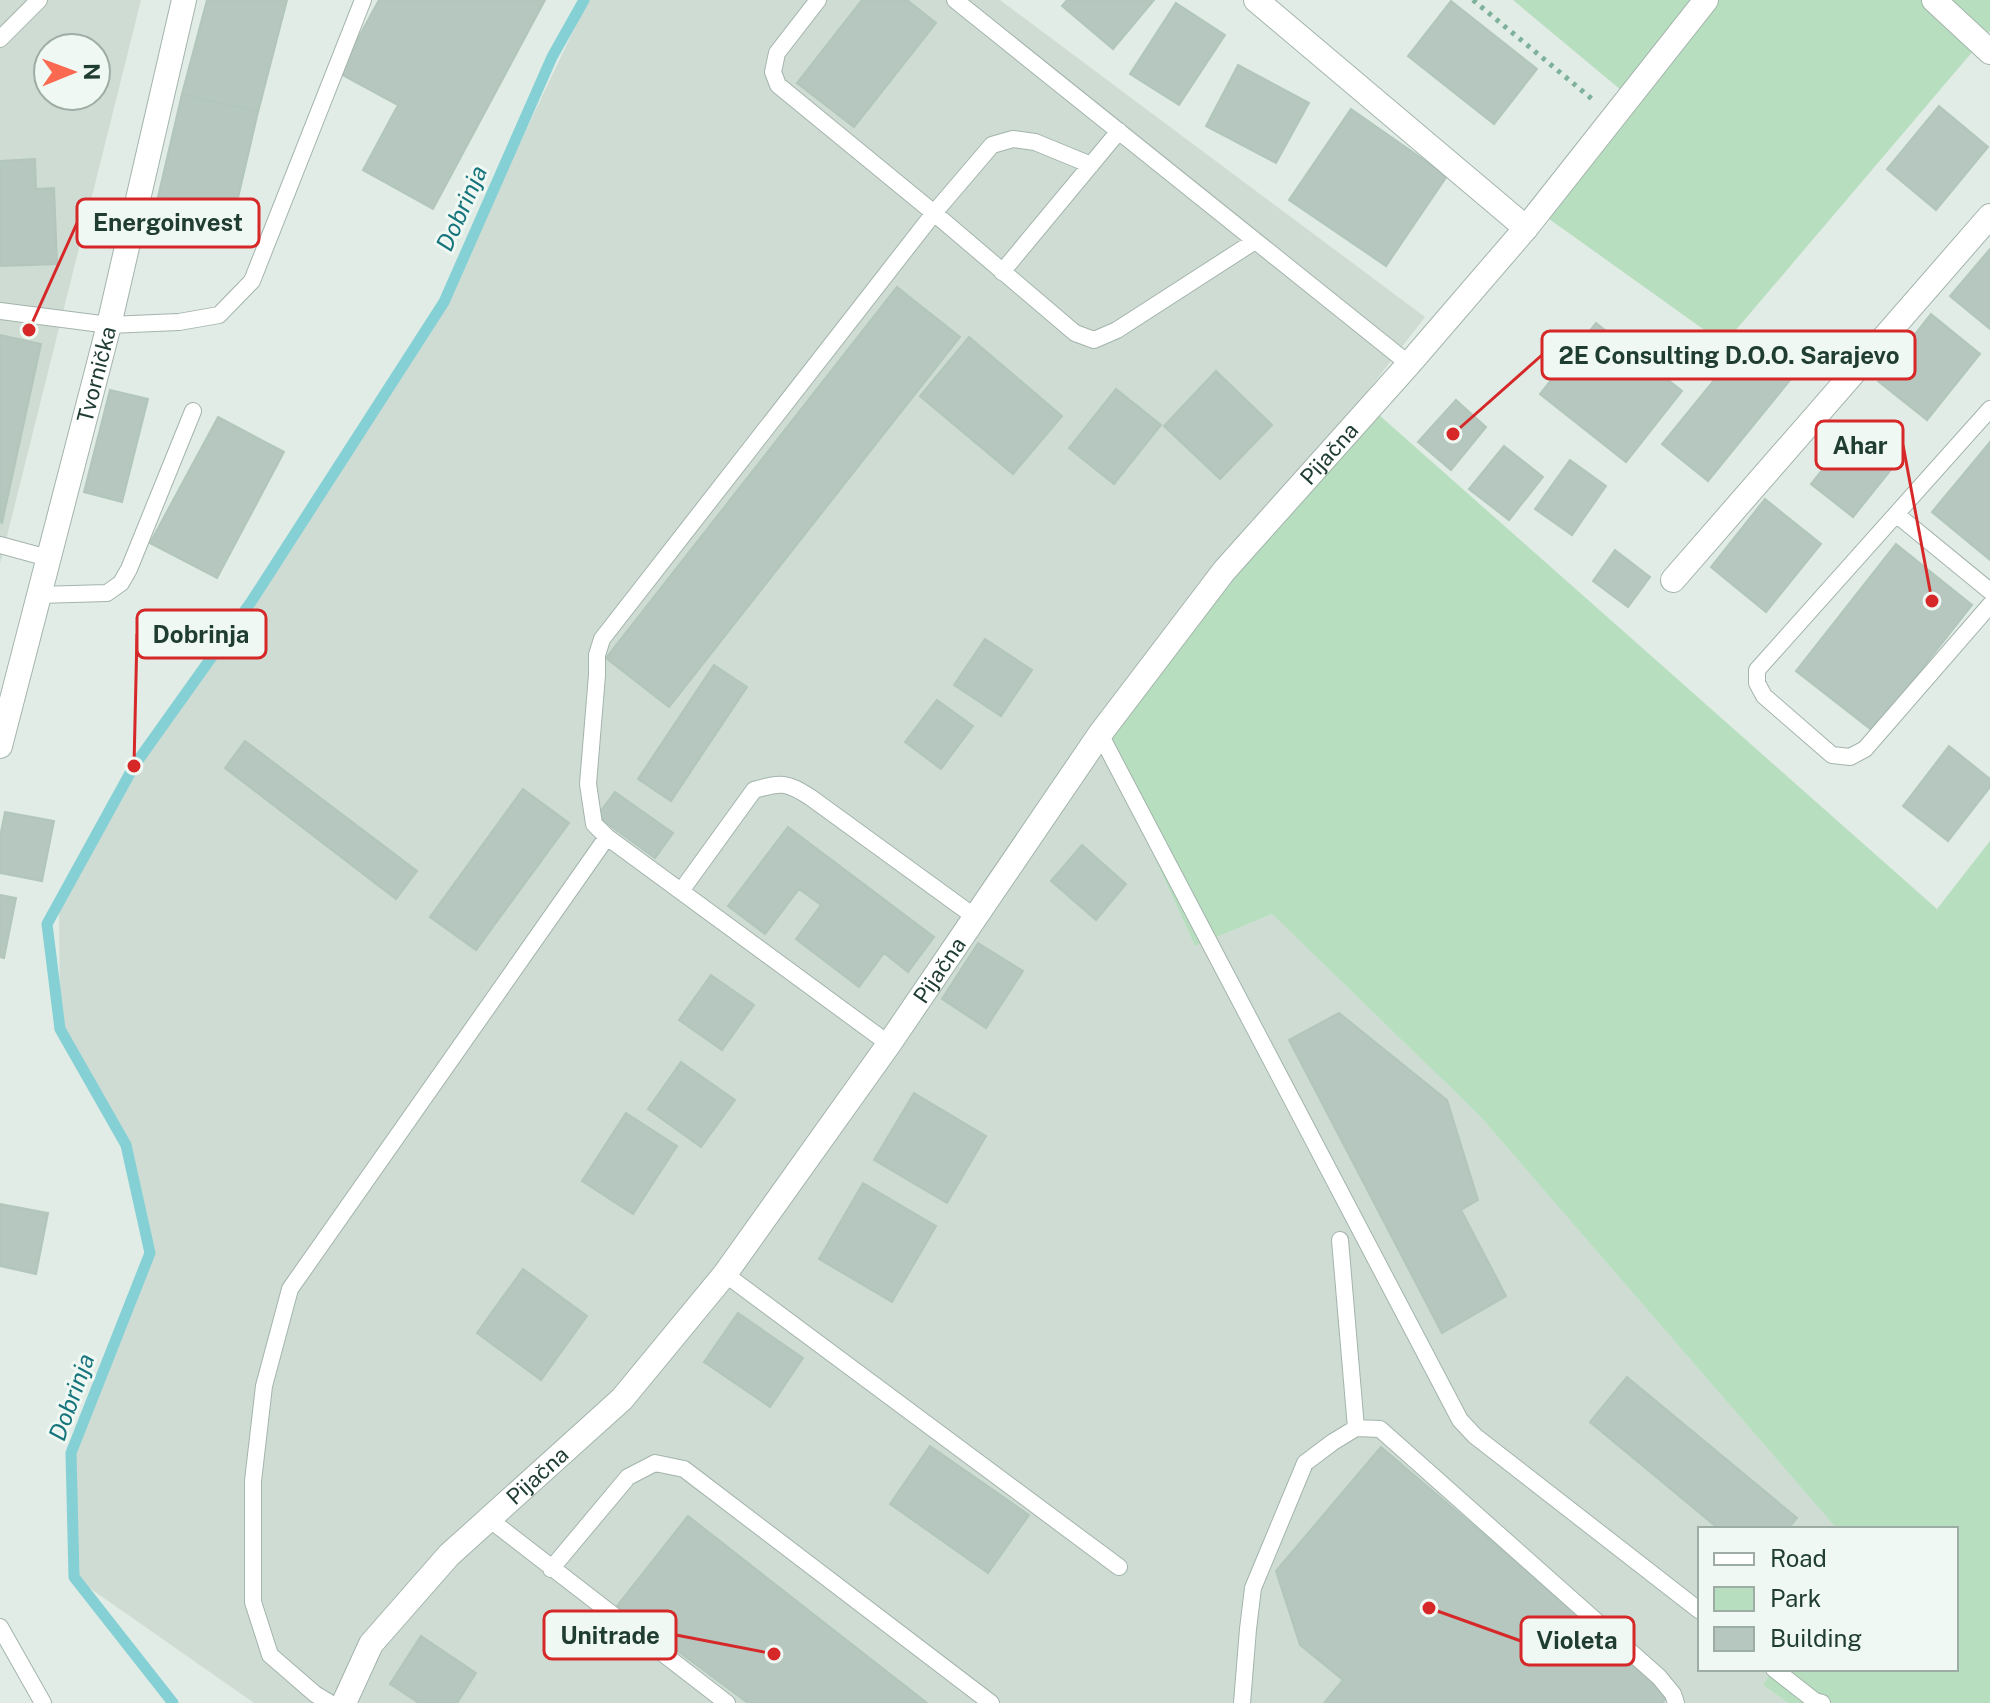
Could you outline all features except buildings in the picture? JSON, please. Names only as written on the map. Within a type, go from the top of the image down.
[{"type":"street","name":"Tvornička","points":[[0,746],[109,325],[184,0]]},
{"type":"street","points":[[1256,0],[1526,228]]},
{"type":"street","name":"Pijačna","points":[[344,1703],[371,1644],[449,1555],[622,1399],[725,1274],[889,1044],[1100,734],[1224,571],[1526,228],[1706,0]]},
{"type":"street","points":[[1934,0],[1990,52]]},
{"type":"street","points":[[1673,580],[1990,216]]},
{"type":"lane","points":[[0,39],[39,0]]},
{"type":"lane","points":[[0,311],[109,325],[179,322],[219,315],[252,281],[363,0]]},
{"type":"lane","points":[[818,0],[777,53],[773,72],[778,85],[1075,333],[1094,340],[1117,330],[1255,241]]},
{"type":"lane","points":[[955,0],[1409,364]]},
{"type":"lane","points":[[1002,272],[1119,131]]},
{"type":"lane","points":[[889,1044],[607,837],[594,824],[588,784],[597,655],[602,639],[934,213],[992,145],[1013,139],[1035,142],[1091,165]]},
{"type":"lane","points":[[1990,409],[1757,670],[1757,683],[1764,696],[1832,755],[1850,757],[1865,749],[1990,605]]},
{"type":"lane","points":[[38,595],[107,593],[121,583],[193,411]]},
{"type":"lane","points":[[1896,514],[1990,591]]},
{"type":"lane","points":[[0,545],[48,558]]},
{"type":"lane","points":[[1100,734],[1460,1420],[1475,1436],[1698,1609]]},
{"type":"lane","points":[[681,891],[754,790],[790,785],[975,917]]},
{"type":"lane","points":[[330,1703],[270,1655],[253,1602],[253,1481],[264,1386],[290,1289],[607,837]]},
{"type":"lane","points":[[1340,1240],[1356,1428]]},
{"type":"lane","points":[[725,1274],[1119,1567]]},
{"type":"lane","points":[[1242,1703],[1253,1588],[1305,1463],[1356,1428],[1380,1429],[1659,1677],[1673,1694],[1676,1703]]},
{"type":"lane","points":[[551,1569],[628,1477],[655,1463],[684,1469],[991,1703]]},
{"type":"lane","points":[[489,1519],[727,1703]]},
{"type":"lane","points":[[0,1627],[43,1703]]},
{"type":"lane","points":[[1777,1671],[1817,1702]]},
{"type":"path","points":[[1473,0],[1614,117]]},
{"type":"shaded area","points":[[0,0],[141,0],[0,564]]},
{"type":"shaded area","points":[[588,0],[1000,0],[1425,317],[1099,738],[1195,946],[1272,914],[1479,1115],[1835,1527],[1698,1527],[1698,1671],[1772,1671],[1763,1685],[1788,1703],[254,1703],[74,1577],[71,1453],[150,1253],[126,1145],[60,1029],[59,902],[134,766],[251,602],[444,302]]},
{"type":"green space","points":[[1513,0],[1990,0],[1990,31],[1724,344],[1531,206],[1633,100]]},
{"type":"green space","points":[[1361,399],[1937,909],[1990,841],[1990,1703],[1788,1703],[1763,1685],[1772,1671],[1958,1671],[1958,1527],[1835,1527],[1479,1115],[1272,914],[1195,946],[1099,737]]},
{"type":"waterway","name":"Dobrinja","points":[[173,1703],[74,1577],[71,1453],[150,1253],[126,1145],[60,1029],[47,924],[134,766],[251,602],[444,302],[552,57],[584,0]]},
{"type":"place","name":"Energoinvest","points":[[29,330]]},
{"type":"place","name":"2E Consulting D.O.O. Sarajevo","points":[[1453,434]]},
{"type":"place","name":"Ahar","points":[[1932,601]]},
{"type":"place","name":"Dobrinja","points":[[134,766]]},
{"type":"place","name":"Violeta","points":[[1429,1608]]},
{"type":"place","name":"Unitrade","points":[[774,1654]]}]
